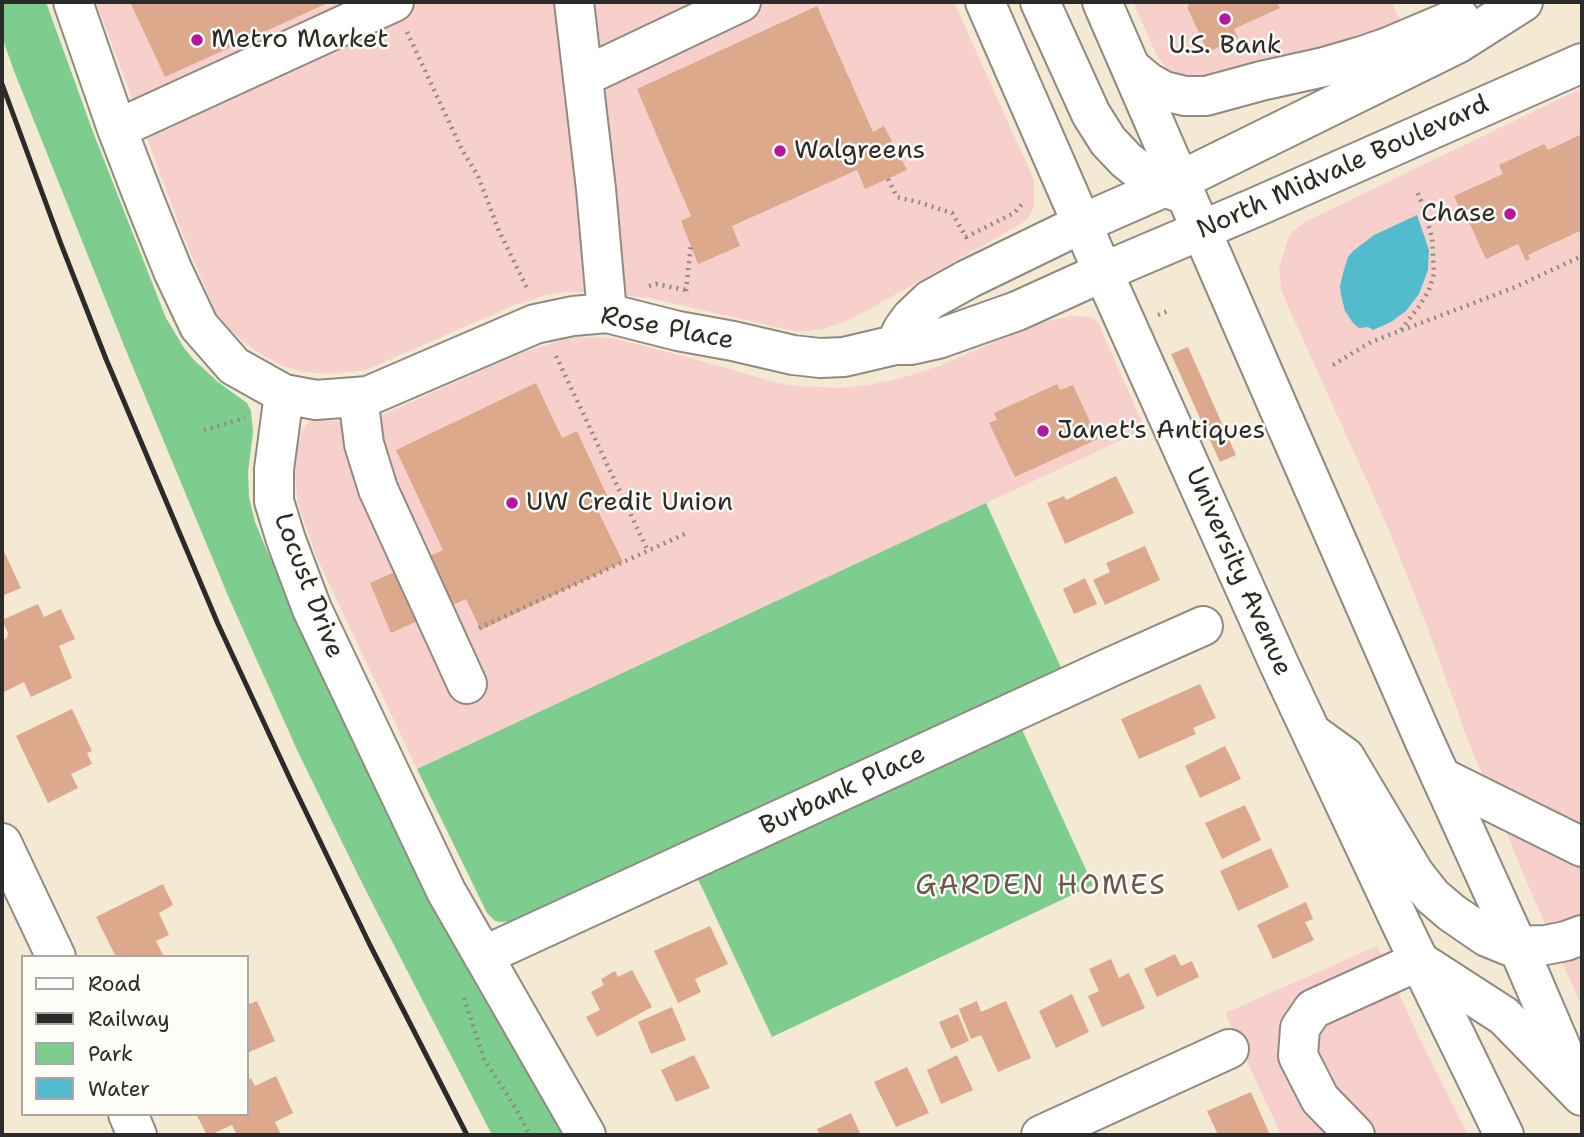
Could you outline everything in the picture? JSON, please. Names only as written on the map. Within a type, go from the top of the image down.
[{"type":"main road","points":[[73,2],[117,129],[173,271],[199,326],[234,366],[284,394]]},
{"type":"main road","points":[[117,129],[393,2]]},
{"type":"main road","points":[[574,2],[598,70],[596,189],[607,313]]},
{"type":"main road","points":[[598,70],[741,2]]},
{"type":"main road","name":"University Avenue","points":[[985,2],[1081,224],[1268,639],[1504,1135]]},
{"type":"main road","points":[[1041,2],[1091,114],[1108,141],[1126,160],[1146,176],[1177,188],[1256,207]]},
{"type":"main road","points":[[1102,2],[1131,68],[1177,188],[1202,230],[1582,1096]]},
{"type":"main road","points":[[1131,68],[1164,91],[1185,96],[1206,96],[1362,56],[1457,18],[1511,2]]},
{"type":"main road","name":"North Midvale Boulevard","points":[[1081,224],[1177,188],[1457,44],[1524,2]]},
{"type":"main road","name":"North Midvale Boulevard","points":[[1103,272],[1582,63]]},
{"type":"main road","points":[[895,345],[911,318],[930,300],[1081,224]]},
{"type":"main road","name":"Rose Place","points":[[284,394],[316,400],[368,396],[540,322],[607,313],[793,355],[844,357],[895,345],[926,342],[966,330],[1103,272]]},
{"type":"main road","name":"Locust Drive","points":[[284,394],[274,469],[275,501],[286,540],[312,609],[446,891],[586,1135]]},
{"type":"main road","points":[[358,397],[364,444],[378,489],[467,684]]},
{"type":"main road","name":"Burbank Place","points":[[483,956],[1203,626]]},
{"type":"main road","points":[[1312,733],[1345,757],[1413,873],[1432,896],[1452,913],[1487,937],[1518,947],[1546,945],[1582,935]]},
{"type":"main road","points":[[1441,777],[1582,847]]},
{"type":"main road","points":[[2,843],[55,955]]},
{"type":"main road","points":[[1356,1135],[1320,1099],[1298,1056],[1300,1028],[1313,1009],[1419,961],[1504,1016],[1582,1096]]},
{"type":"main road","points":[[1041,1135],[1229,1049]]},
{"type":"main road","points":[[129,1116],[137,1135]]},
{"type":"path","points":[[393,2],[462,150],[478,176],[499,231],[527,288],[540,322],[648,551]]},
{"type":"path","points":[[888,179],[897,197],[951,213],[966,237],[1014,213],[1025,201]]},
{"type":"path","points":[[1401,331],[1429,290],[1434,274],[1432,238],[1416,189]]},
{"type":"path","points":[[1333,365],[1371,342],[1513,288],[1582,256]]},
{"type":"path","points":[[204,430],[253,416]]},
{"type":"path","points":[[448,641],[689,532]]},
{"type":"path","points":[[483,956],[458,980],[484,1059],[530,1135]]},
{"type":"shaded area","points":[[96,2],[954,2],[1034,180],[1034,207],[1021,224],[857,316],[823,329],[798,332],[649,298],[568,292],[546,295],[512,306],[366,370],[330,374],[303,372],[280,365],[254,350],[235,335],[216,313],[184,237]]},
{"type":"shaded area","points":[[1133,2],[1392,2],[1402,25],[1210,80],[1176,77],[1167,70],[1158,58]]},
{"type":"shaded area","points":[[1582,88],[1582,1007],[1469,743],[1389,530],[1286,302],[1279,268],[1289,237],[1305,222]]},
{"type":"shaded area","points":[[1072,316],[1090,317],[1098,322],[1145,429],[417,769],[316,556],[298,503],[295,475],[297,444],[301,432],[310,421],[341,421],[384,414],[519,354],[561,340],[581,337],[613,338],[778,383],[838,388],[901,378],[939,366],[1032,326]]},
{"type":"shaded area","points":[[1377,946],[1468,1135],[1281,1135],[1225,1013]]},
{"type":"green space","points":[[2,2],[46,2],[93,132],[166,318],[193,359],[247,403],[251,411],[253,432],[248,472],[249,497],[255,522],[267,551],[378,795],[429,898],[565,1135],[492,1135],[364,887],[298,752],[229,598],[125,348],[14,71],[2,37]]},
{"type":"green space","points":[[986,503],[1063,672],[1008,699],[1093,885],[772,1037],[682,845],[517,921],[495,921],[487,913],[417,769]]},
{"type":"water","points":[[1417,215],[1429,250],[1428,270],[1419,294],[1406,311],[1391,322],[1373,330],[1368,327],[1359,328],[1345,311],[1341,295],[1340,286],[1348,257],[1374,235]]},
{"type":"building","name":"Metro Market","points":[[130,2],[330,2],[165,77]]},
{"type":"building","name":"U.S. Bank","points":[[1187,2],[1277,2],[1280,8],[1234,29],[1238,38],[1208,52]]},
{"type":"building","name":"Walgreens","points":[[817,6],[873,132],[884,126],[907,170],[865,189],[857,170],[732,226],[740,246],[698,264],[681,221],[691,216],[637,89]]},
{"type":"building","points":[[1582,134],[1582,230],[1528,255],[1530,259],[1526,261],[1518,244],[1486,259],[1463,209],[1460,210],[1454,196],[1503,174],[1499,165],[1544,144],[1548,150]]},
{"type":"building","points":[[1188,347],[1236,455],[1220,462],[1171,354]]},
{"type":"building","name":"UW Credit Union","points":[[536,383],[562,438],[577,431],[609,500],[596,507],[623,562],[481,630],[466,599],[391,633],[370,583],[443,550],[396,450]]},
{"type":"building","name":"Janet's Antiques","points":[[1057,384],[1060,390],[1073,385],[1098,439],[1015,477],[989,423],[997,420],[994,413]]},
{"type":"building","points":[[1116,476],[1134,513],[1065,544],[1047,503],[1064,496],[1066,500]]},
{"type":"building","points":[[1145,546],[1160,580],[1105,605],[1093,580],[1110,572],[1106,563]]},
{"type":"building","points":[[2,547],[21,588],[2,596]]},
{"type":"building","points":[[1085,578],[1097,604],[1074,614],[1063,589]]},
{"type":"building","points":[[38,604],[44,617],[61,609],[75,639],[59,646],[72,678],[31,697],[24,682],[2,693],[2,641],[7,638],[8,633],[2,620]]},
{"type":"building","points":[[1200,684],[1216,718],[1193,728],[1196,734],[1139,759],[1121,719]]},
{"type":"building","points":[[72,709],[92,751],[87,753],[92,764],[71,774],[78,788],[48,803],[16,736]]},
{"type":"building","points":[[1225,746],[1241,779],[1200,798],[1185,766]]},
{"type":"building","points":[[1245,805],[1261,840],[1222,859],[1205,823]]},
{"type":"building","points":[[1271,848],[1289,887],[1238,911],[1220,871]]},
{"type":"building","points":[[163,884],[173,905],[159,913],[169,935],[156,941],[163,955],[115,955],[96,917]]},
{"type":"building","points":[[1306,902],[1313,919],[1305,922],[1314,940],[1273,959],[1257,925]]},
{"type":"building","points":[[710,926],[728,964],[695,979],[701,992],[678,1003],[654,951]]},
{"type":"building","points":[[1175,954],[1181,966],[1192,961],[1199,977],[1157,997],[1144,969]]},
{"type":"building","points":[[1111,959],[1119,978],[1129,973],[1145,1008],[1102,1027],[1088,996],[1099,991],[1089,969]]},
{"type":"building","points":[[632,970],[652,1007],[597,1037],[586,1017],[600,1010],[591,992],[604,985],[601,979],[615,971],[618,977]]},
{"type":"building","points":[[1072,994],[1089,1032],[1056,1048],[1039,1011]]},
{"type":"building","points":[[257,1001],[275,1041],[248,1053],[248,1005]]},
{"type":"building","points":[[977,1001],[981,1012],[1006,1001],[1031,1058],[998,1072],[981,1035],[971,1039],[959,1009]]},
{"type":"building","points":[[672,1007],[686,1040],[651,1054],[638,1022]]},
{"type":"building","points":[[958,1014],[969,1041],[951,1049],[939,1022]]},
{"type":"building","points":[[694,1055],[710,1088],[676,1102],[661,1070]]},
{"type":"building","points":[[957,1055],[973,1090],[941,1104],[927,1070]]},
{"type":"building","points":[[907,1067],[929,1113],[896,1127],[874,1082]]},
{"type":"building","points":[[276,1076],[293,1113],[275,1122],[281,1135],[237,1135],[232,1125],[207,1135],[197,1116],[248,1116],[248,1080],[251,1078],[255,1086]]},
{"type":"building","points":[[1251,1092],[1270,1135],[1218,1135],[1207,1111]]},
{"type":"building","points":[[851,1113],[861,1135],[820,1135],[817,1129]]},
{"type":"railway","points":[[2,84],[106,359],[218,624],[369,943],[467,1135]]},
{"type":"place","name":"U.S. Bank","points":[[1225,19]]},
{"type":"place","name":"Metro Market","points":[[197,40]]},
{"type":"place","name":"Walgreens","points":[[780,151]]},
{"type":"place","name":"Chase","points":[[1510,214]]},
{"type":"place","name":"Janet's Antiques","points":[[1043,431]]},
{"type":"place","name":"UW Credit Union","points":[[512,503]]},
{"type":"district","name":"GARDEN HOMES","points":[[1041,887]]}]
